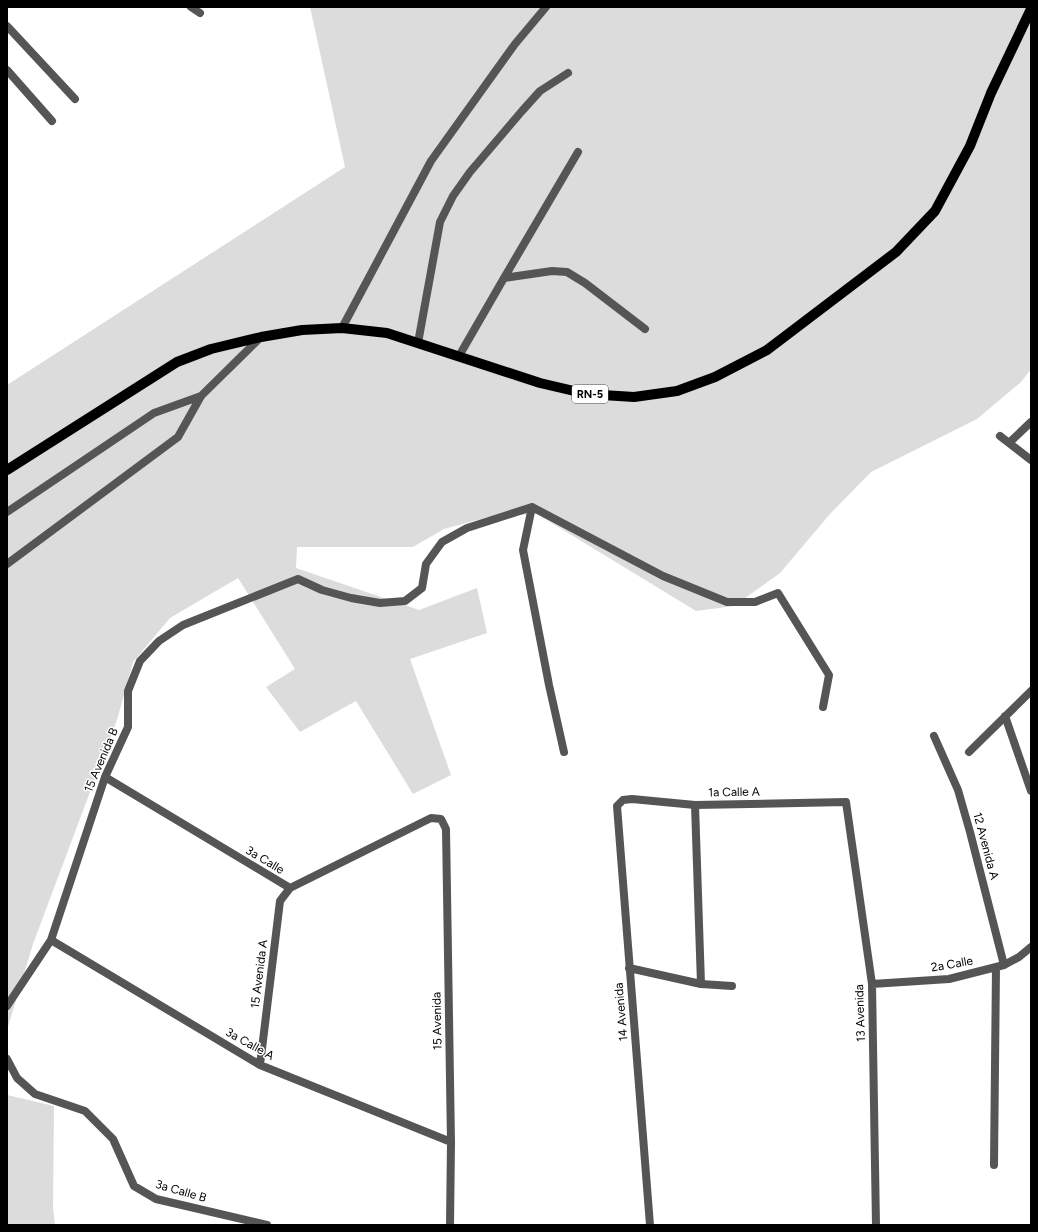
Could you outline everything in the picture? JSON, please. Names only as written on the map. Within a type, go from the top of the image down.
[{"type":"main road","name":"RN-5","points":[[7,470],[177,362],[211,349],[261,337],[302,330],[342,328],[387,333],[540,383],[587,394],[634,397],[677,391],[715,377],[767,350],[896,252],[935,210],[970,146],[991,94],[1031,9]]},
{"type":"street","points":[[191,7],[200,13]]},
{"type":"street","points":[[342,328],[432,161],[515,44],[546,7]]},
{"type":"street","points":[[7,26],[75,100]]},
{"type":"street","points":[[7,70],[52,121]]},
{"type":"street","points":[[418,343],[440,222],[453,196],[470,172],[540,91],[568,73]]},
{"type":"street","points":[[459,356],[578,152]]},
{"type":"street","points":[[504,278],[552,271],[567,272],[585,283],[645,329]]},
{"type":"street","points":[[7,564],[178,437],[201,396],[261,337]]},
{"type":"street","points":[[7,512],[154,413],[201,396]]},
{"type":"street","points":[[1009,442],[1031,422]]},
{"type":"street","points":[[1000,436],[1031,460]]},
{"type":"street","points":[[564,752],[549,685],[523,550],[532,507],[663,576],[727,602],[755,602],[778,593],[830,675],[823,707]]},
{"type":"street","name":"15 Avenida B","points":[[7,1006],[51,940],[105,776],[128,726],[128,690],[140,661],[158,641],[183,626],[298,578],[322,590],[351,598],[380,603],[405,601],[422,588],[426,564],[442,542],[467,528],[532,507]]},
{"type":"street","points":[[969,752],[1031,691]]},
{"type":"street","points":[[1005,716],[1031,791]]},
{"type":"street","name":"12 Avenida A","points":[[934,736],[958,790],[1004,965]]},
{"type":"street","name":"3a Calle","points":[[105,776],[290,888],[431,818],[441,819]]},
{"type":"street","name":"1a Calle A","points":[[624,800],[632,799],[695,805],[846,802]]},
{"type":"street","name":"14 Avenida","points":[[624,800],[616,806],[650,1225]]},
{"type":"street","name":"13 Avenida","points":[[846,802],[872,984],[876,1225]]},
{"type":"street","points":[[695,805],[701,984]]},
{"type":"street","name":"15 Avenida","points":[[441,819],[446,829],[451,1142],[450,1225]]},
{"type":"street","name":"15 Avenida A","points":[[260,1065],[280,901],[290,888]]},
{"type":"street","name":"3a Calle A","points":[[51,940],[260,1065],[451,1142]]},
{"type":"street","name":"2a Calle","points":[[872,984],[949,979],[1004,965],[1019,957],[1031,947]]},
{"type":"street","points":[[994,1165],[996,967]]},
{"type":"street","points":[[630,968],[701,984],[732,986]]},
{"type":"street","name":"3a Calle B","points":[[7,1059],[17,1078],[35,1094],[85,1111],[114,1140],[134,1186],[156,1199],[267,1225]]},
{"type":"shaded area","points":[[310,7],[1031,7],[1031,369],[1021,382],[977,419],[871,472],[830,514],[780,573],[734,606],[696,611],[537,514],[488,517],[444,529],[413,547],[297,547],[296,568],[419,610],[477,588],[487,633],[410,659],[451,775],[413,794],[356,701],[300,732],[266,687],[295,669],[238,578],[170,618],[133,662],[117,720],[33,944],[7,1030],[7,385],[345,167]]},
{"type":"shaded area","points":[[7,1095],[54,1106],[53,1207],[55,1225],[7,1225]]}]
